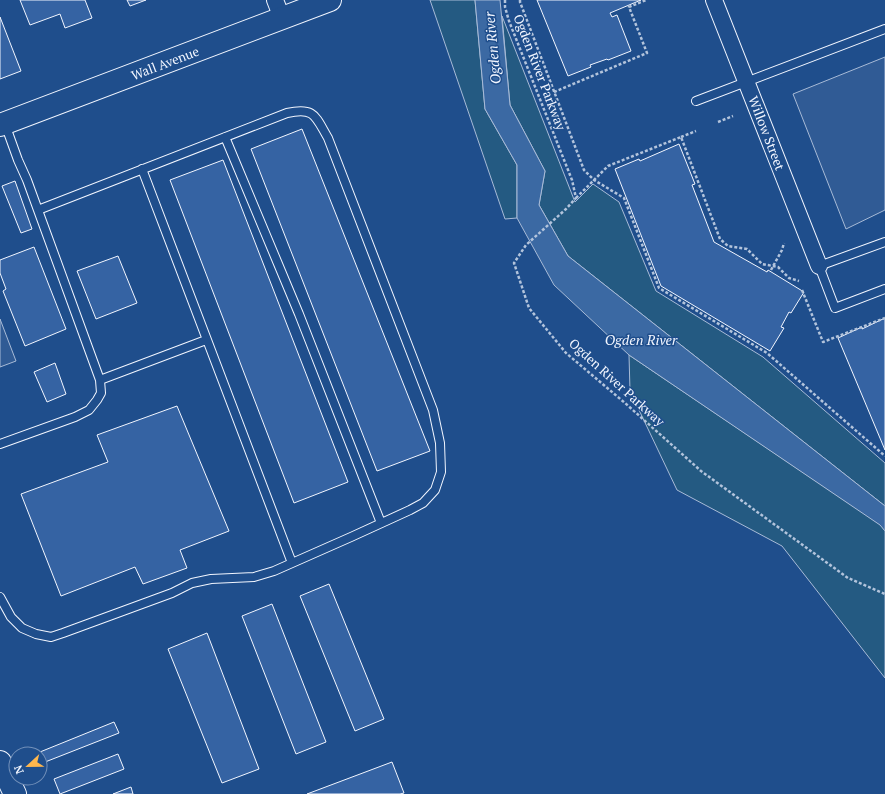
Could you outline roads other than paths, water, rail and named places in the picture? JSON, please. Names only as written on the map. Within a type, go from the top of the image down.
[{"type":"main road","name":"Wall Avenue","points":[[2,124],[278,9],[330,0]]},
{"type":"main road","points":[[0,762],[15,794]]},
{"type":"street","name":"Willow Street","points":[[714,0],[819,266]]},
{"type":"lane","points":[[696,101],[885,29]]},
{"type":"lane","points":[[0,597],[11,617],[22,628],[36,634],[51,637],[172,593],[192,583],[211,579],[254,577],[292,563],[423,503],[435,490],[441,472],[440,443],[433,410],[328,138],[316,117],[312,113],[306,111],[287,112],[38,210]]},
{"type":"lane","points":[[0,444],[75,417],[89,410],[101,393],[100,380],[38,210],[2,124]]},
{"type":"lane","points":[[225,137],[299,314],[381,523]]},
{"type":"lane","points":[[142,169],[292,563]]},
{"type":"lane","points":[[885,242],[819,266],[835,308],[885,289]]},
{"type":"lane","points":[[100,380],[206,340]]},
{"type":"water","name":"Ogden River","points":[[475,0],[500,0],[510,105],[545,171],[539,205],[568,256],[885,506],[885,531],[880,525],[629,355],[554,285],[517,218],[517,165],[485,109]]}]
